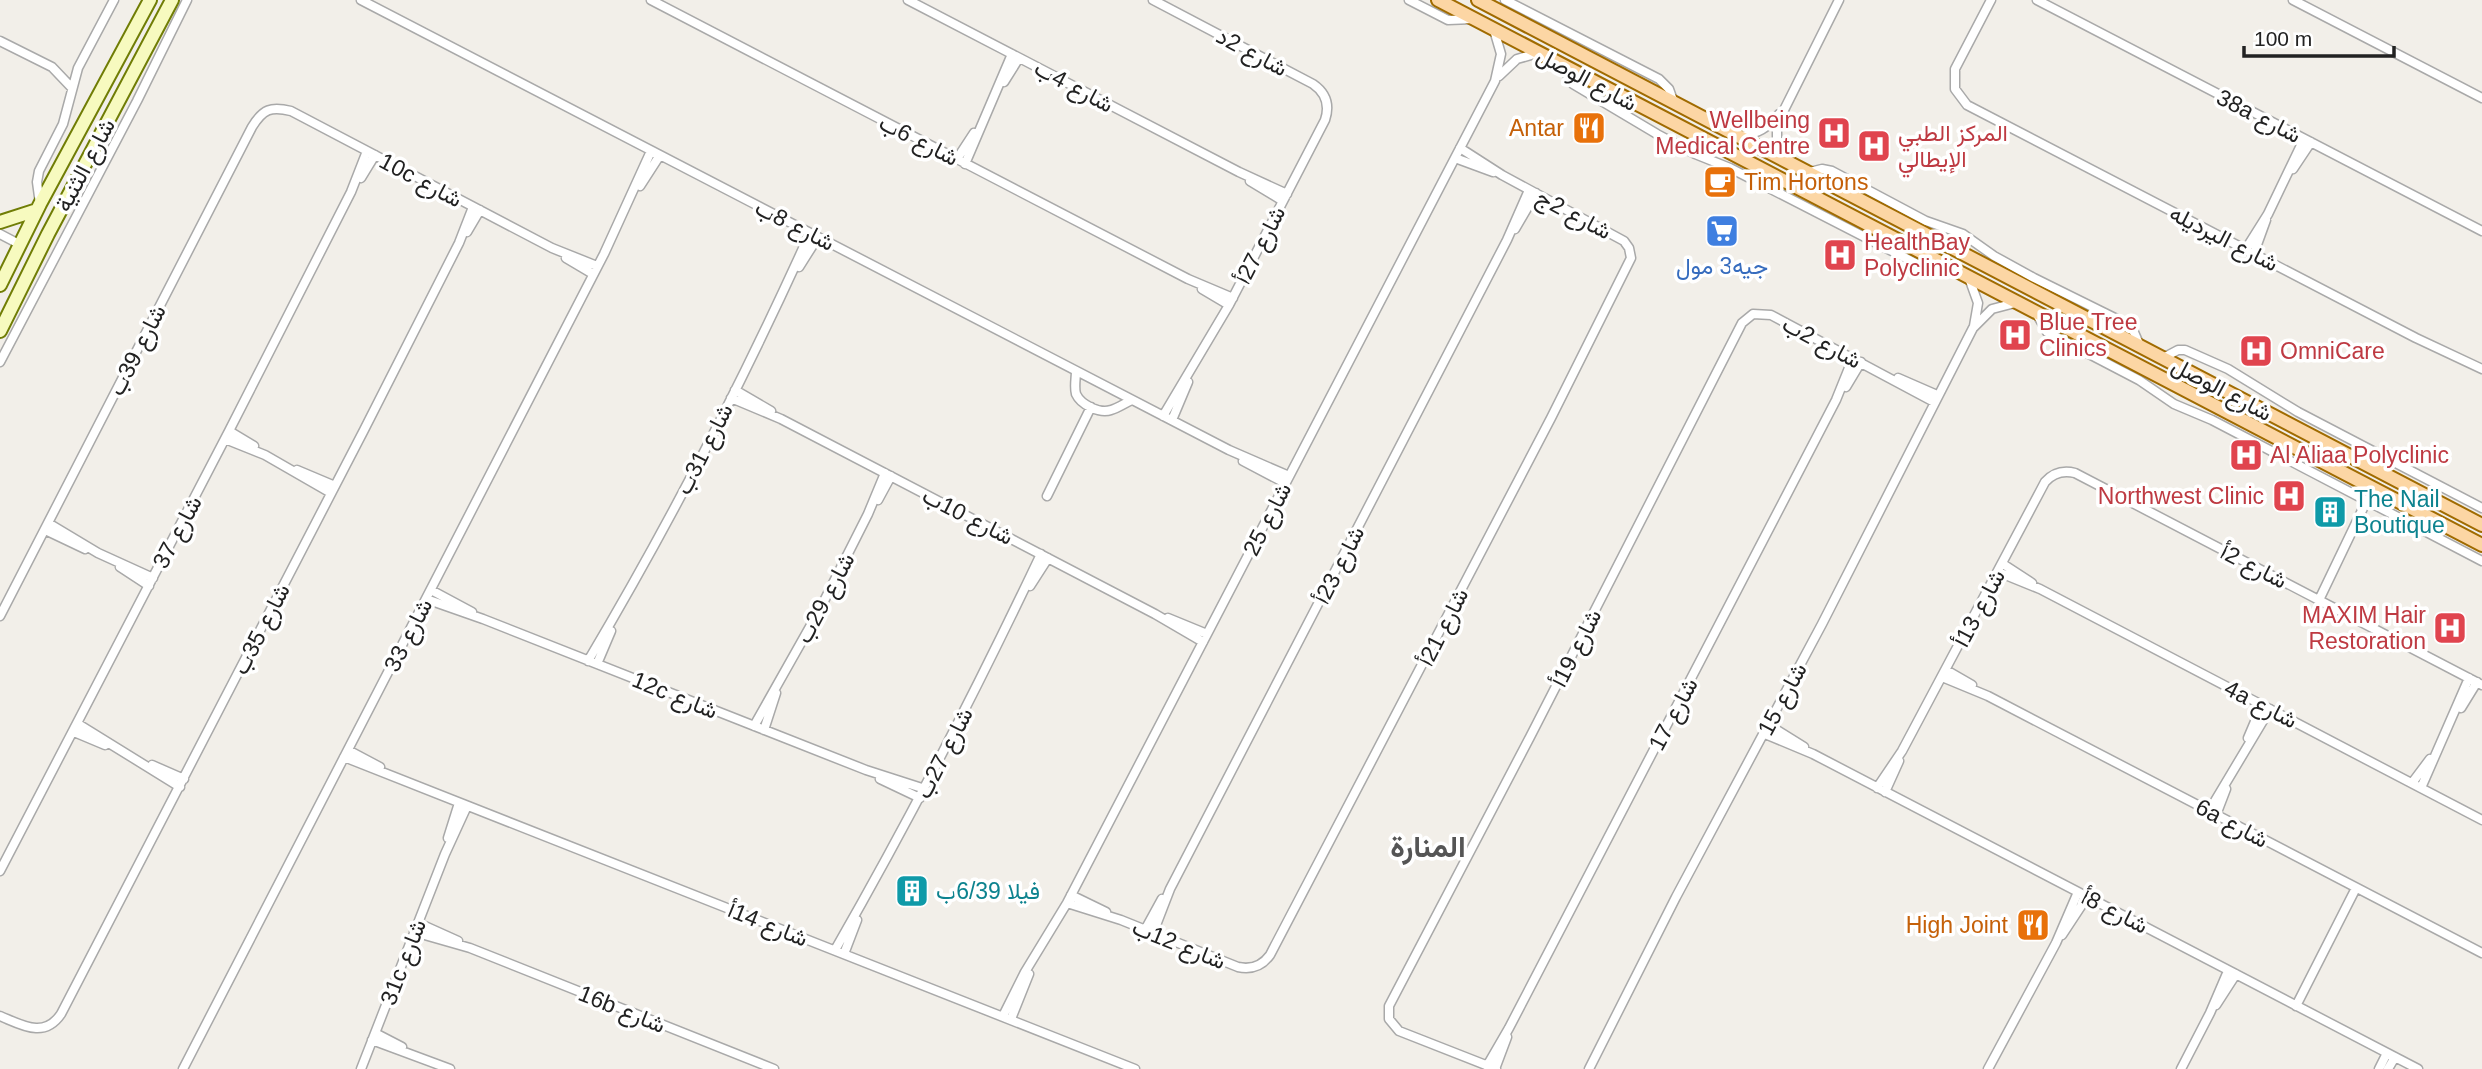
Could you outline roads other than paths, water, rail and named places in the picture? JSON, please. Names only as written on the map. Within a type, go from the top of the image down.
[{"type":"main road","name":"شارع الثنية","points":[[0,285],[38,207],[150,0]]},
{"type":"main road","points":[[151,40],[143,41],[141,36],[157,0]]},
{"type":"main road","name":"شارع الثنية","points":[[0,331],[48,234],[172,0]]},
{"type":"main road","name":"شارع الوصل","points":[[1438,0],[2482,545]]},
{"type":"main road","name":"شارع الوصل","points":[[1478,0],[2482,525]]},
{"type":"main road","points":[[0,222],[38,207]]},
{"type":"main road","points":[[0,313],[28,256],[27,248],[19,244]]},
{"type":"street","points":[[38,207],[37,175],[63,124],[78,68],[114,0]]},
{"type":"street","points":[[0,362],[131,113],[187,0]]},
{"type":"street","name":"شارع 8ب","points":[[361,0],[1287,480]]},
{"type":"street","name":"شارع 4ب","points":[[908,0],[1285,198]]},
{"type":"street","name":"شارع 2د","points":[[1153,0],[1318,87],[1327,101],[1325,120]]},
{"type":"street","points":[[1409,0],[1448,20],[1473,19]]},
{"type":"street","points":[[1505,0],[1659,79],[1669,89],[1674,103]]},
{"type":"street","points":[[1785,161],[1776,134],[1783,109],[1839,0]]},
{"type":"street","name":"شارع اليرديله","points":[[1992,0],[1955,69],[1955,89],[1967,104],[2416,338],[2482,369]]},
{"type":"street","name":"38a شارع","points":[[2037,0],[2482,231]]},
{"type":"street","points":[[2292,0],[2482,98]]},
{"type":"street","name":"شارع 6ب","points":[[657,1],[1231,302]]},
{"type":"street","name":"شارع 25","points":[[1007,1018],[1036,955],[1069,899],[1495,81],[1501,54],[1494,30]]},
{"type":"street","points":[[0,41],[52,67],[72,88]]},
{"type":"street","name":"شارع 25","points":[[1495,81],[1513,62],[1538,53]]},
{"type":"street","points":[[961,161],[1016,56]]},
{"type":"street","points":[[52,67],[78,68]]},
{"type":"street","name":"شارع 39ب","points":[[0,616],[252,127],[265,110],[272,108],[291,111]]},
{"type":"street","points":[[1736,136],[1754,134],[1764,129],[1783,109]]},
{"type":"street","name":"10c شارع","points":[[291,111],[595,270]]},
{"type":"street","name":"شارع 27أ","points":[[1168,418],[1325,120]]},
{"type":"street","points":[[2250,251],[2307,141]]},
{"type":"street","name":"شارع 2ج","points":[[1460,148],[1502,175],[1625,241],[1631,253],[1630,264]]},
{"type":"street","name":"شارع 37","points":[[0,871],[371,153]]},
{"type":"street","name":"شارع 33","points":[[183,1069],[655,153]]},
{"type":"street","name":"شارع 2ج","points":[[1455,158],[1502,175]]},
{"type":"street","name":"شارع 23أ","points":[[1149,932],[1532,191]]},
{"type":"street","name":"شارع 35ب","points":[[0,1016],[37,1029],[51,1025],[61,1014],[477,208]]},
{"type":"street","points":[[0,234],[19,244]]},
{"type":"street","name":"شارع 31ب","points":[[588,661],[615,618],[814,235]]},
{"type":"street","name":"شارع 21أ","points":[[1238,967],[1249,969],[1259,966],[1270,955],[1630,264]]},
{"type":"street","name":"شارع 15","points":[[1968,277],[1978,303],[1973,328]]},
{"type":"street","name":"شارع 15","points":[[1589,1069],[1973,328],[1992,309],[2018,303]]},
{"type":"street","points":[[2035,311],[2046,332],[2139,380],[2174,404],[2212,420],[2482,561]]},
{"type":"street","name":"شارع 19أ","points":[[1492,1068],[1399,1031],[1390,1019],[1391,1000],[1530,737],[1742,323],[1753,314],[1771,315]]},
{"type":"street","name":"شارع 2ب","points":[[1771,315],[1935,399]]},
{"type":"street","points":[[2163,359],[2178,350],[2185,350],[2228,369],[2289,408],[2482,508]]},
{"type":"street","name":"شارع 17","points":[[1492,1068],[1509,1028],[1857,360]]},
{"type":"street","points":[[1076,371],[1076,394],[1091,407],[1099,411],[1109,411],[1132,400]]},
{"type":"street","name":"شارع 10ب","points":[[733,394],[1205,638]]},
{"type":"street","points":[[1047,496],[1091,407]]},
{"type":"street","points":[[227,435],[333,490]]},
{"type":"street","name":"شارع 13أ","points":[[1881,790],[2045,482],[2062,472]]},
{"type":"street","name":"شارع 2أ","points":[[2062,472],[2075,473],[2476,682]]},
{"type":"street","name":"شارع 29ب","points":[[754,726],[888,475]]},
{"type":"street","points":[[2319,600],[2366,502]]},
{"type":"street","points":[[47,526],[151,582]]},
{"type":"street","name":"شارع 27ب","points":[[840,952],[1045,556]]},
{"type":"street","name":"4a شارع","points":[[2000,568],[2482,820]]},
{"type":"street","name":"12c شارع","points":[[431,590],[483,619]]},
{"type":"street","name":"12c شارع","points":[[426,599],[866,770],[925,789]]},
{"type":"street","name":"شارع 31ب","points":[[597,664],[615,618]]},
{"type":"street","name":"6a شارع","points":[[1944,674],[2482,953]]},
{"type":"street","name":"شارع 29ب","points":[[764,730],[780,681]]},
{"type":"street","points":[[2421,788],[2452,719],[2476,682]]},
{"type":"street","points":[[2213,813],[2266,707]]},
{"type":"street","points":[[76,728],[182,783]]},
{"type":"street","name":"شارع 8أ","points":[[1767,729],[2418,1069]]},
{"type":"street","points":[[2412,783],[2437,751]]},
{"type":"street","name":"شارع 14أ","points":[[346,754],[463,804],[1136,1069]]},
{"type":"street","name":"12c شارع","points":[[866,770],[920,798]]},
{"type":"street","name":"31c شارع","points":[[360,1069],[463,804]]},
{"type":"street","points":[[2296,1006],[2356,888]]},
{"type":"street","points":[[1988,1069],[2056,943],[2078,892]]},
{"type":"street","points":[[2056,943],[2087,897]]},
{"type":"street","name":"شارع 12ب","points":[[1069,899],[1238,967]]},
{"type":"street","name":"16b شارع","points":[[418,923],[470,948],[774,1069]]},
{"type":"street","name":"16b شارع","points":[[414,932],[470,948]]},
{"type":"street","points":[[2181,1069],[2232,973]]},
{"type":"street","points":[[373,1036],[450,1069]]},
{"type":"street","points":[[2379,1069],[2391,1055]]},
{"type":"street","points":[[2388,1069],[2391,1055]]},
{"type":"place","name":"Antar","points":[[1589,128]]},
{"type":"place","name":"Wellbeing Medical Centre","points":[[1834,133]]},
{"type":"place","name":"المركز الطبي الإيطالي","points":[[1874,146]]},
{"type":"place","name":"Tim Hortons","points":[[1720,182]]},
{"type":"place","name":"جيه3 مول","points":[[1722,231]]},
{"type":"place","name":"HealthBay Polyclinic","points":[[1840,255]]},
{"type":"place","name":"Blue Tree Clinics","points":[[2015,335]]},
{"type":"place","name":"OmniCare","points":[[2256,351]]},
{"type":"place","name":"Al Aliaa Polyclinic","points":[[2246,455]]},
{"type":"place","name":"Northwest Clinic","points":[[2289,496]]},
{"type":"place","name":"The Nail Boutique","points":[[2330,512]]},
{"type":"place","name":"MAXIM Hair Restoration","points":[[2450,628]]},
{"type":"place","name":"فيلا 6/39ب","points":[[912,891]]},
{"type":"place","name":"High Joint","points":[[2033,925]]},
{"type":"district","name":"المنارة","points":[[1428,847]]}]
